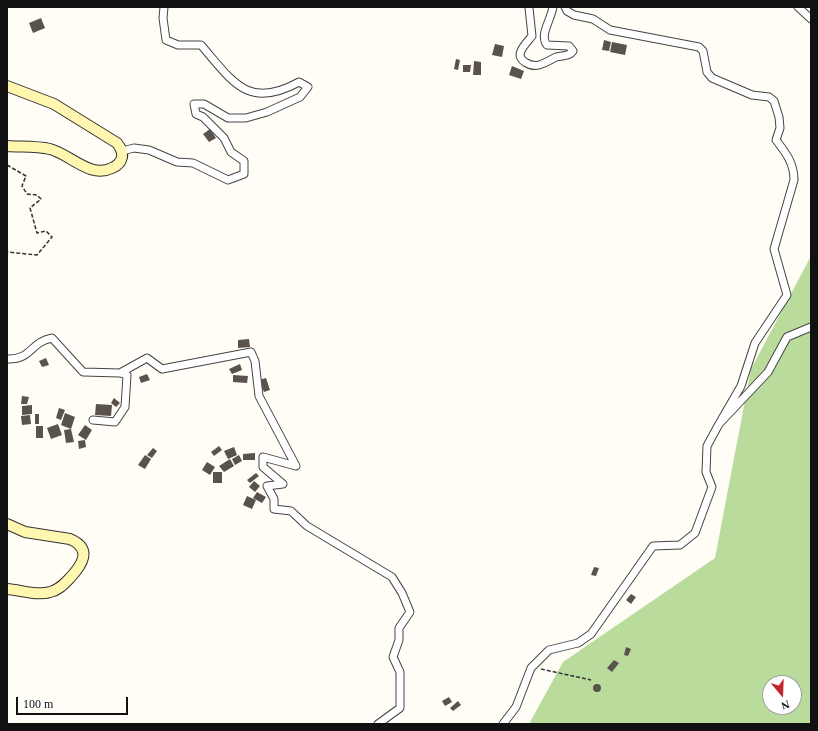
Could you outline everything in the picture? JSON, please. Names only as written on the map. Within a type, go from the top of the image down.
[{"type":"main road","points":[[7,86],[54,104],[117,143],[122,151],[119,163],[109,170],[103,171],[83,167],[58,152],[51,150],[7,146]]},
{"type":"main road","points":[[7,524],[25,532],[70,539],[78,542],[83,552],[84,559],[81,566],[60,588],[54,591],[42,594],[7,589]]},
{"type":"street","points":[[122,151],[134,148],[149,150],[178,162],[194,163],[228,180],[244,174],[244,161],[231,152],[224,138],[203,117],[196,114],[194,104],[204,104],[228,118],[246,118],[267,112],[300,98],[308,87],[299,82],[281,92],[262,95],[240,87],[201,45],[178,45],[166,40],[163,18],[164,7]]},
{"type":"street","points":[[529,7],[532,36],[520,52],[520,56],[529,64],[537,66],[557,57],[566,56],[573,51],[570,46],[547,45],[544,41],[544,35],[552,18],[553,7]]},
{"type":"street","points":[[503,724],[516,707],[531,668],[549,650],[578,643],[591,634],[653,546],[680,545],[695,533],[712,487],[706,472],[707,446],[741,386],[755,343],[786,295],[774,249],[794,180],[794,170],[791,160],[776,140],[780,128],[779,117],[774,101],[770,97],[752,95],[712,78],[707,72],[703,51],[699,47],[610,30],[593,19],[574,15],[567,11],[565,7]]},
{"type":"street","points":[[798,7],[811,19]]},
{"type":"street","points":[[719,424],[768,372],[787,337],[811,327]]},
{"type":"street","points":[[7,359],[18,359],[27,354],[42,339],[52,338],[83,372],[120,373],[128,375],[125,407],[115,422],[93,420]]},
{"type":"street","points":[[120,373],[147,358],[162,369],[251,352],[255,361],[259,396],[296,466],[263,457],[263,467],[283,484],[267,486],[274,499],[274,509],[291,511],[306,526],[392,577],[402,593],[410,612],[400,628],[399,640],[393,657],[400,672],[400,708],[378,724]]},
{"type":"path","points":[[7,166],[26,176],[22,186],[28,194],[37,195],[41,198],[30,208],[37,233],[46,231],[52,237],[37,255],[7,252]]},
{"type":"path","points":[[531,668],[546,669],[591,680]]},
{"type":"green space","points":[[811,256],[811,724],[529,724],[563,662],[715,558],[751,369]]},
{"type":"building","points":[[41,18],[45,28],[33,33],[29,23]]},
{"type":"building","points":[[604,40],[611,42],[609,51],[602,50]]},
{"type":"building","points":[[612,42],[627,45],[625,55],[610,52]]},
{"type":"building","points":[[495,44],[504,46],[502,57],[492,55]]},
{"type":"building","points":[[456,59],[460,60],[458,70],[454,69]]},
{"type":"building","points":[[474,61],[481,62],[481,75],[473,75]]},
{"type":"building","points":[[463,65],[471,65],[470,72],[463,72]]},
{"type":"building","points":[[512,66],[524,71],[521,79],[509,75]]},
{"type":"building","points":[[210,129],[216,138],[209,142],[203,134]]},
{"type":"building","points":[[249,339],[250,347],[238,348],[238,340]]},
{"type":"building","points":[[46,358],[49,365],[42,367],[39,361]]},
{"type":"building","points":[[240,364],[242,370],[232,374],[229,369]]},
{"type":"building","points":[[147,374],[150,380],[141,383],[139,377]]},
{"type":"building","points":[[233,375],[248,376],[247,383],[233,382]]},
{"type":"building","points":[[266,378],[270,390],[264,392],[259,380]]},
{"type":"building","points":[[22,396],[29,397],[27,404],[21,404]]},
{"type":"building","points":[[114,398],[120,403],[116,407],[111,403]]},
{"type":"building","points":[[96,404],[112,405],[111,416],[95,415]]},
{"type":"building","points":[[32,405],[32,414],[22,415],[22,406]]},
{"type":"building","points":[[59,408],[65,410],[61,420],[56,418]]},
{"type":"building","points":[[65,413],[75,417],[71,429],[61,425]]},
{"type":"building","points":[[35,414],[39,414],[39,424],[35,424]]},
{"type":"building","points":[[30,415],[31,424],[22,425],[21,416]]},
{"type":"building","points":[[58,424],[62,435],[51,439],[47,428]]},
{"type":"building","points":[[85,425],[92,430],[86,440],[78,435]]},
{"type":"building","points":[[36,426],[43,426],[43,438],[36,438]]},
{"type":"building","points":[[71,429],[74,442],[66,443],[64,430]]},
{"type":"building","points":[[85,440],[86,447],[79,449],[78,441]]},
{"type":"building","points":[[219,446],[222,450],[214,456],[211,452]]},
{"type":"building","points":[[234,447],[237,455],[228,459],[224,451]]},
{"type":"building","points":[[153,448],[157,451],[152,458],[147,455]]},
{"type":"building","points":[[255,453],[255,460],[243,460],[243,454]]},
{"type":"building","points":[[145,455],[151,459],[145,469],[138,465]]},
{"type":"building","points":[[239,455],[242,461],[235,465],[232,459]]},
{"type":"building","points":[[230,459],[234,466],[224,472],[219,466]]},
{"type":"building","points":[[207,462],[215,467],[210,475],[202,470]]},
{"type":"building","points":[[213,472],[222,472],[222,483],[213,483]]},
{"type":"building","points":[[256,473],[259,476],[250,483],[247,480]]},
{"type":"building","points":[[254,481],[260,486],[255,492],[249,487]]},
{"type":"building","points":[[257,492],[266,497],[262,503],[253,498]]},
{"type":"building","points":[[247,496],[256,500],[252,509],[243,505]]},
{"type":"building","points":[[594,567],[599,568],[596,576],[591,575]]},
{"type":"building","points":[[631,594],[636,597],[631,604],[626,600]]},
{"type":"building","points":[[626,647],[631,649],[628,656],[624,655]]},
{"type":"building","points":[[614,660],[619,663],[612,672],[607,668]]},
{"type":"building","points":[[595,684],[599,684],[601,688],[599,692],[595,692],[593,690],[593,686]]},
{"type":"building","points":[[449,697],[452,702],[445,706],[442,701]]},
{"type":"building","points":[[458,701],[461,705],[453,711],[450,708]]}]
